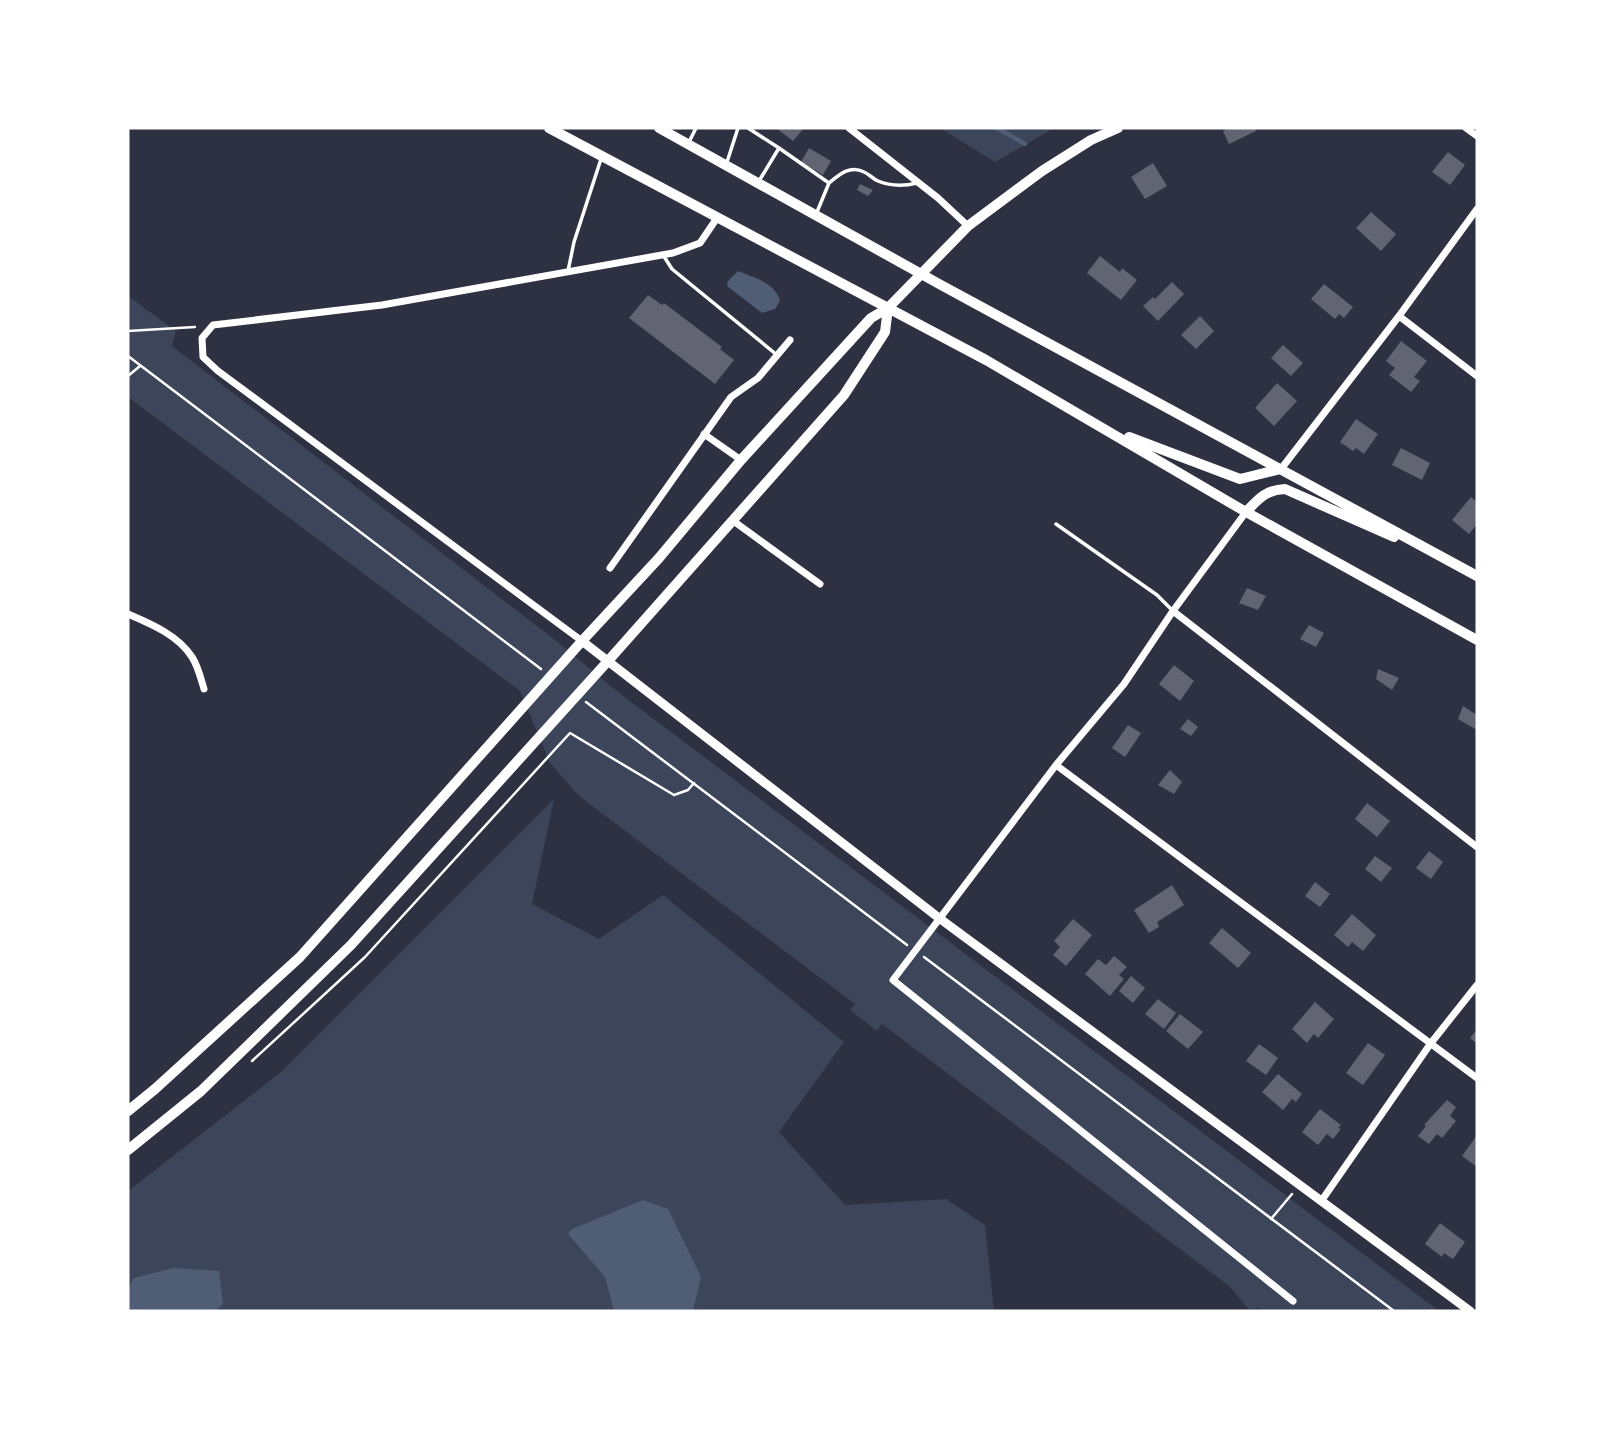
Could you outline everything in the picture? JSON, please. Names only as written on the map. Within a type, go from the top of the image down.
[{"type":"highway","points":[[549,128],[986,360],[1246,512],[1477,640]]},
{"type":"highway","points":[[659,128],[1477,576]]},
{"type":"highway","points":[[1100,427],[1240,479],[1282,468]]},
{"type":"highway","points":[[1246,512],[1262,495],[1285,489],[1356,522],[1433,552]]},
{"type":"main road","points":[[128,1111],[300,957],[582,641],[660,558],[741,460],[871,318],[888,308],[968,226],[1042,171],[1091,140],[1118,128]]},
{"type":"main road","points":[[128,1150],[201,1091],[351,944],[608,662],[844,395],[886,332],[888,308]]},
{"type":"street","points":[[849,128],[968,226]]},
{"type":"street","points":[[1466,128],[1477,136]]},
{"type":"street","points":[[1282,468],[1477,209]]},
{"type":"street","points":[[717,218],[700,243],[663,255],[382,304],[213,325],[202,338],[203,358],[218,372],[582,641],[939,918],[1470,1311]]},
{"type":"street","points":[[1399,316],[1477,376]]},
{"type":"street","points":[[610,568],[731,397],[758,378],[790,340]]},
{"type":"street","points":[[704,434],[741,460]]},
{"type":"street","points":[[1246,512],[1173,611],[1124,684],[1056,765],[892,980],[1293,1301]]},
{"type":"street","points":[[732,520],[820,584]]},
{"type":"street","points":[[1173,611],[1477,847]]},
{"type":"street","points":[[128,614],[181,643],[194,659],[204,689]]},
{"type":"street","points":[[1056,765],[1477,1078]]},
{"type":"street","points":[[1322,1200],[1431,1043],[1477,985]]},
{"type":"lane","points":[[688,144],[696,128]]},
{"type":"lane","points":[[726,164],[738,128]]},
{"type":"lane","points":[[748,128],[830,183]]},
{"type":"lane","points":[[758,182],[779,148]]},
{"type":"lane","points":[[568,271],[574,242],[602,156]]},
{"type":"lane","points":[[816,214],[830,183],[850,169],[862,170],[878,181],[905,186],[919,183]]},
{"type":"lane","points":[[663,255],[672,269],[777,355]]},
{"type":"lane","points":[[1056,524],[1157,595],[1173,611]]},
{"type":"path","points":[[128,331],[213,325]]},
{"type":"path","points":[[128,356],[523,655]]},
{"type":"path","points":[[128,376],[140,366]]},
{"type":"path","points":[[609,719],[1394,1311]]},
{"type":"path","points":[[570,733],[674,796],[688,790],[694,783]]},
{"type":"path","points":[[1271,1219],[1301,1184]]},
{"type":"shaded area","points":[[940,128],[1054,128],[995,162]]},
{"type":"shaded area","points":[[738,271],[774,289],[780,301],[775,309],[762,313],[727,286],[728,281]]},
{"type":"shaded area","points":[[128,296],[176,331],[172,346],[545,632],[622,695],[1439,1311],[1262,1311],[1258,1308],[1250,1311],[1229,1286],[882,1024],[877,1031],[850,1010],[855,1004],[579,796],[550,763],[520,691],[128,397]]},
{"type":"shaded area","points":[[554,799],[532,904],[599,939],[663,895],[844,1042],[779,1132],[845,1205],[946,1199],[985,1225],[994,1311],[128,1311],[128,1191],[281,1072]]},
{"type":"shaded area","points":[[643,1200],[668,1209],[701,1277],[693,1311],[614,1311],[605,1277],[568,1234],[572,1229]]},
{"type":"shaded area","points":[[173,1268],[219,1271],[223,1304],[215,1311],[128,1311],[128,1288],[134,1278]]},
{"type":"building","points":[[776,128],[804,128],[793,141]]},
{"type":"building","points":[[1229,128],[1255,128],[1256,131],[1229,144],[1223,131]]},
{"type":"building","points":[[809,148],[831,161],[823,175],[801,162]]},
{"type":"building","points":[[1448,152],[1465,165],[1450,185],[1432,172]]},
{"type":"building","points":[[1153,163],[1167,186],[1145,199],[1131,177]]},
{"type":"building","points":[[860,184],[873,190],[868,196],[857,190]]},
{"type":"building","points":[[1371,212],[1396,234],[1381,251],[1356,228]]},
{"type":"building","points":[[1100,256],[1120,272],[1122,268],[1137,280],[1121,300],[1087,273]]},
{"type":"building","points":[[1172,282],[1184,294],[1158,321],[1143,306],[1153,297],[1155,299]]},
{"type":"building","points":[[1324,284],[1353,307],[1344,318],[1339,314],[1335,319],[1311,299]]},
{"type":"building","points":[[648,295],[662,305],[664,303],[722,347],[720,349],[734,360],[715,384],[629,318]]},
{"type":"building","points":[[1200,316],[1214,331],[1196,349],[1181,335]]},
{"type":"building","points":[[1401,341],[1427,361],[1414,377],[1420,381],[1411,392],[1389,375],[1395,368],[1386,361]]},
{"type":"building","points":[[1283,345],[1303,363],[1291,376],[1271,358]]},
{"type":"building","points":[[1277,383],[1297,401],[1274,426],[1255,408]]},
{"type":"building","points":[[1356,419],[1378,434],[1364,454],[1356,448],[1353,451],[1340,442]]},
{"type":"building","points":[[1401,448],[1430,463],[1422,480],[1392,465]]},
{"type":"building","points":[[1471,497],[1477,502],[1477,524],[1469,534],[1452,520]]},
{"type":"building","points":[[1247,588],[1266,596],[1258,610],[1239,603]]},
{"type":"building","points":[[1309,625],[1324,633],[1316,647],[1300,639]]},
{"type":"building","points":[[1174,665],[1194,681],[1180,701],[1159,684]]},
{"type":"building","points":[[1378,669],[1399,678],[1392,690],[1376,679]]},
{"type":"building","points":[[1463,706],[1477,715],[1477,730],[1458,719]]},
{"type":"building","points":[[1188,719],[1198,727],[1191,736],[1180,729]]},
{"type":"building","points":[[1128,725],[1141,733],[1125,757],[1112,748]]},
{"type":"building","points":[[1170,770],[1182,782],[1174,794],[1158,785]]},
{"type":"building","points":[[1367,803],[1390,821],[1377,837],[1355,819]]},
{"type":"building","points":[[1429,851],[1443,862],[1431,879],[1416,868]]},
{"type":"building","points":[[1375,856],[1392,868],[1381,882],[1365,869]]},
{"type":"building","points":[[1315,882],[1330,894],[1320,907],[1305,896]]},
{"type":"building","points":[[1172,885],[1184,905],[1157,922],[1159,927],[1149,933],[1134,910]]},
{"type":"building","points":[[1352,914],[1376,935],[1363,951],[1352,942],[1348,947],[1334,935]]},
{"type":"building","points":[[1073,919],[1092,935],[1066,966],[1053,955],[1060,947],[1054,941]]},
{"type":"building","points":[[1222,928],[1251,953],[1238,968],[1209,943]]},
{"type":"building","points":[[1114,956],[1127,967],[1119,975],[1124,979],[1110,996],[1085,974],[1098,959],[1106,965]]},
{"type":"building","points":[[1131,976],[1145,988],[1133,1003],[1119,991]]},
{"type":"building","points":[[1158,999],[1176,1013],[1164,1029],[1145,1014]]},
{"type":"building","points":[[1315,1002],[1334,1019],[1318,1038],[1314,1034],[1307,1043],[1292,1029]]},
{"type":"building","points":[[1180,1014],[1203,1032],[1188,1049],[1166,1031]]},
{"type":"building","points":[[1477,1029],[1477,1044],[1470,1038]]},
{"type":"building","points":[[1368,1043],[1385,1055],[1363,1085],[1346,1073]]},
{"type":"building","points":[[1259,1044],[1278,1058],[1266,1075],[1246,1061]]},
{"type":"building","points":[[1278,1074],[1302,1094],[1296,1102],[1292,1099],[1283,1110],[1262,1092]]},
{"type":"building","points":[[1447,1100],[1456,1107],[1450,1116],[1456,1121],[1442,1138],[1437,1134],[1429,1144],[1418,1136],[1426,1126],[1424,1125]]},
{"type":"building","points":[[1320,1109],[1341,1125],[1338,1128],[1341,1129],[1333,1139],[1327,1134],[1318,1145],[1302,1132]]},
{"type":"building","points":[[1477,1135],[1477,1167],[1462,1156]]},
{"type":"building","points":[[1440,1223],[1465,1242],[1453,1259],[1444,1253],[1442,1257],[1425,1244]]},
{"type":"waterway","points":[[997,128],[1025,144]]}]
